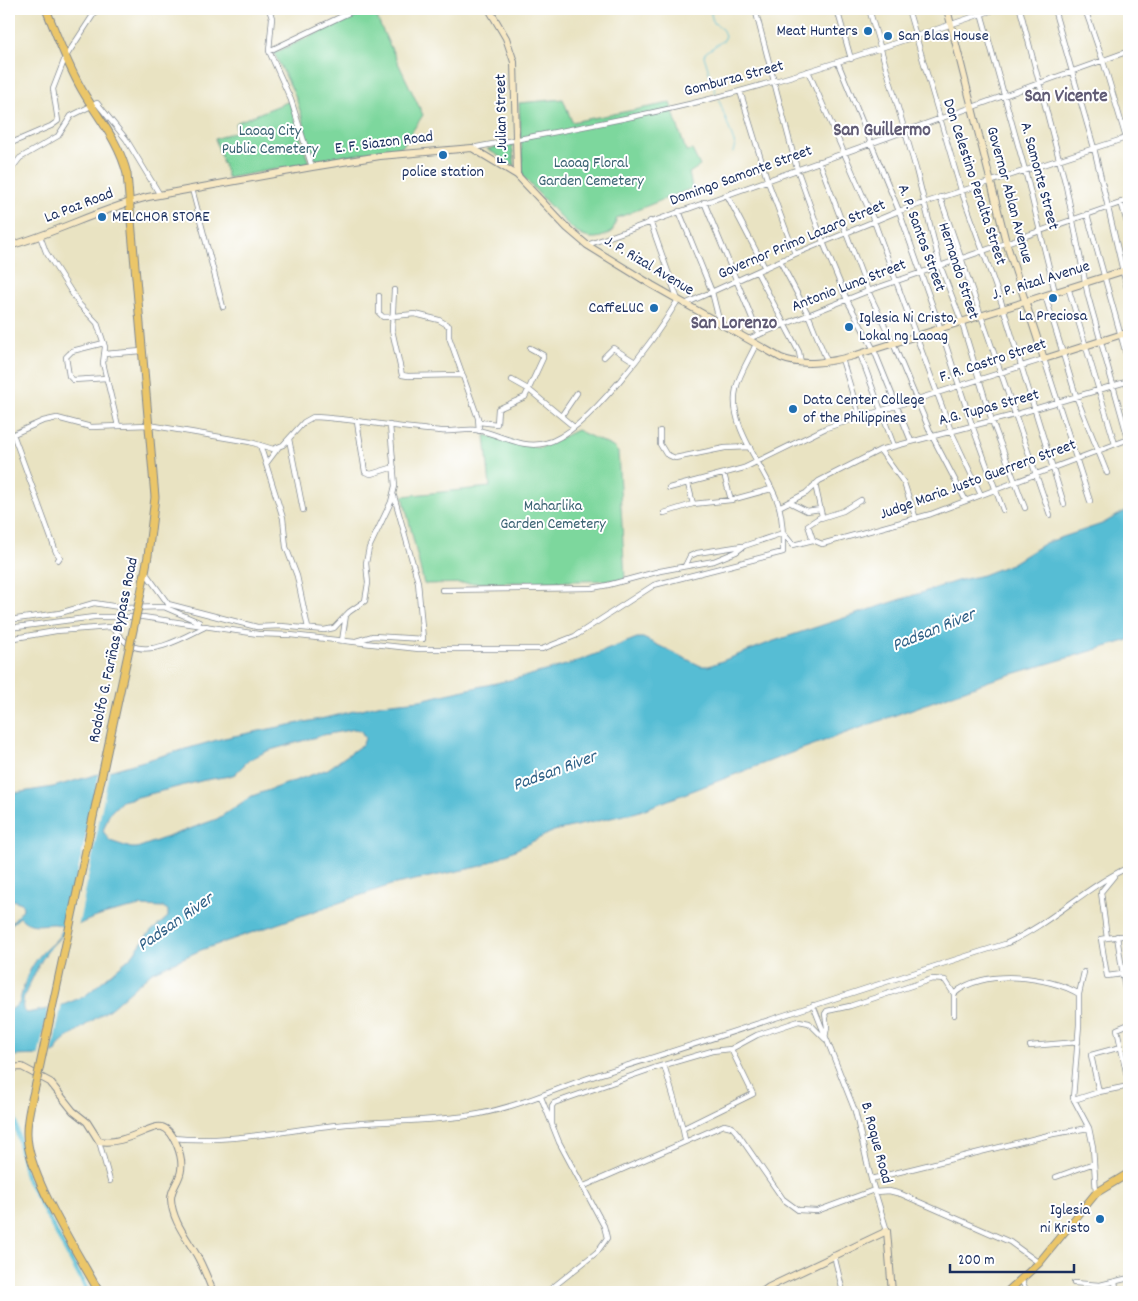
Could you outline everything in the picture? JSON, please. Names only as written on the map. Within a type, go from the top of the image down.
[{"type":"main road","name":"Rodolfo G. Fariñas Bypass Road","points":[[46,9],[65,58],[122,156],[130,202],[155,498],[145,572],[27,1133],[30,1156],[48,1197],[100,1292]]},
{"type":"main road","name":"F. Julian Street","points":[[489,9],[506,38],[514,62],[517,175]]},
{"type":"main road","name":"Governor Ablan Avenue","points":[[947,9],[1006,242],[1044,359]]},
{"type":"main road","name":"E. F. Siazon Road","points":[[160,195],[380,156],[472,148]]},
{"type":"main road","points":[[472,148],[517,175]]},
{"type":"main road","name":"J. P. Rizal Avenue","points":[[517,175],[567,228],[587,244],[678,300],[756,344],[787,360],[802,363],[842,359],[874,350],[961,320],[1126,270]]},
{"type":"main road","name":"La Paz Road","points":[[9,246],[130,202],[160,195]]},
{"type":"main road","name":"F. R. Castro Street","points":[[1044,359],[1129,332]]},
{"type":"main road","points":[[9,1068],[22,1067],[50,1082],[73,1111],[87,1122],[99,1140],[124,1140],[160,1127],[173,1138],[178,1149],[182,1170],[171,1194],[175,1217],[206,1273],[214,1292]]},
{"type":"main road","points":[[1007,1292],[1022,1281],[1039,1263],[1096,1193],[1129,1173]]},
{"type":"main road","points":[[762,1292],[834,1255],[887,1231]]},
{"type":"main road","name":"B. Roque Road","points":[[887,1231],[892,1292]]},
{"type":"street","points":[[9,144],[52,126],[58,121],[53,89],[65,58],[97,9]]},
{"type":"street","points":[[269,9],[272,18],[269,51],[291,100],[312,167]]},
{"type":"street","points":[[269,51],[357,9]]},
{"type":"street","points":[[755,9],[797,169],[823,242],[847,300],[874,350],[911,441]]},
{"type":"street","points":[[837,9],[851,58]]},
{"type":"street","name":"Hernando Street","points":[[869,9],[925,202],[940,265],[961,320],[992,421],[1025,508]]},
{"type":"street","name":"Don Celestino Peralta Street","points":[[908,9],[961,190],[1003,307],[1064,504]]},
{"type":"street","name":"Gomburza Street","points":[[472,148],[630,118],[740,91],[838,63],[951,24],[981,11],[996,9]]},
{"type":"street","points":[[1020,9],[1060,160],[1085,282],[1129,440]]},
{"type":"street","points":[[1054,9],[1094,148],[1107,207],[1126,270],[1129,297]]},
{"type":"street","points":[[1085,9],[1128,137],[1129,148]]},
{"type":"street","name":"A. Samonte Street","points":[[981,11],[1025,170],[1055,292]]},
{"type":"street","name":"Domingo Samonte Street","points":[[587,244],[1129,51]]},
{"type":"street","name":"A. P. Santos Street","points":[[838,63],[899,211],[940,327],[958,386],[1003,510]]},
{"type":"street","points":[[808,71],[874,221],[951,431],[982,495]]},
{"type":"street","points":[[740,91],[767,179],[795,254]]},
{"type":"street","points":[[10,170],[20,158],[58,136],[71,116],[99,104],[114,123],[160,195]]},
{"type":"street","name":"Governor Primo Lazaro Street","points":[[685,304],[795,254],[899,211],[1128,137]]},
{"type":"street","points":[[9,160],[10,170]]},
{"type":"street","points":[[819,161],[868,291],[893,343],[932,436],[966,501]]},
{"type":"street","points":[[192,189],[223,307]]},
{"type":"street","points":[[727,195],[766,268]]},
{"type":"street","points":[[940,197],[1014,415],[1050,514]]},
{"type":"street","name":"Antonio Luna Street","points":[[748,339],[808,314],[961,257],[1129,200]]},
{"type":"street","points":[[704,202],[758,335]]},
{"type":"street","points":[[1121,202],[1129,230]]},
{"type":"street","points":[[679,212],[712,292],[720,324]]},
{"type":"street","points":[[1087,214],[1129,366]]},
{"type":"street","points":[[266,464],[278,448],[310,418],[390,424],[442,431],[479,431],[534,445],[554,440],[574,427],[621,380],[660,330],[678,300],[650,221]]},
{"type":"street","points":[[40,236],[46,252],[79,304],[95,319],[104,343],[107,378],[118,426]]},
{"type":"street","points":[[780,261],[808,314],[827,361]]},
{"type":"street","points":[[757,272],[785,324],[802,363]]},
{"type":"street","points":[[1068,287],[1115,444]]},
{"type":"street","points":[[394,290],[392,330],[402,375],[461,375]]},
{"type":"street","points":[[1045,295],[1076,396],[1107,473]]},
{"type":"street","points":[[380,296],[380,316],[394,317],[415,314],[430,317],[447,324],[461,375],[479,422],[479,431]]},
{"type":"street","points":[[104,343],[72,351],[66,357],[69,376],[73,380],[107,378]]},
{"type":"street","points":[[9,628],[94,617],[143,617],[258,634],[429,650],[542,649],[575,636],[654,585],[783,552],[783,533],[779,507],[740,427],[734,406],[736,389],[756,344]]},
{"type":"street","points":[[479,422],[497,424],[498,409],[522,400],[543,358],[542,355],[530,348]]},
{"type":"street","points":[[604,357],[613,348],[635,362]]},
{"type":"street","points":[[104,354],[142,351]]},
{"type":"street","points":[[860,354],[894,446]]},
{"type":"street","points":[[842,359],[860,418]]},
{"type":"street","name":"F. R. Castro Street","points":[[669,488],[758,463],[814,434],[1044,359]]},
{"type":"street","name":"Governor Ablan Avenue","points":[[1044,359],[1090,501]]},
{"type":"street","points":[[512,380],[528,389],[574,427]]},
{"type":"street","name":"A.G. Tupas Street","points":[[779,507],[806,493],[815,484],[880,450],[1014,415],[1129,381]]},
{"type":"street","points":[[562,416],[577,393]]},
{"type":"street","points":[[58,560],[60,557],[56,552],[11,435],[57,418],[91,427],[149,425],[278,448]]},
{"type":"street","points":[[357,422],[365,472],[371,474],[394,467]]},
{"type":"street","points":[[355,642],[373,636],[423,639],[418,582],[394,494],[394,467],[390,424]]},
{"type":"street","points":[[660,432],[660,444],[666,454],[676,458],[725,448],[750,447]]},
{"type":"street","points":[[289,439],[302,510]]},
{"type":"street","name":"Judge Maria Justo Guerrero Street","points":[[783,533],[793,546],[813,540],[820,544],[916,519],[1076,458],[1129,440]]},
{"type":"street","points":[[260,445],[283,518],[286,547],[297,576],[308,628]]},
{"type":"street","points":[[880,450],[904,483],[916,519]]},
{"type":"street","points":[[724,474],[731,500]]},
{"type":"street","points":[[688,484],[693,504]]},
{"type":"street","points":[[815,484],[821,518]]},
{"type":"street","points":[[664,513],[693,504],[731,500],[771,490]]},
{"type":"street","points":[[168,604],[257,627],[332,629],[346,615],[365,601],[368,584],[366,563],[369,548],[394,494]]},
{"type":"street","points":[[813,540],[808,524],[843,511],[861,500]]},
{"type":"street","points":[[789,502],[807,511],[820,509]]},
{"type":"street","points":[[685,566],[690,556],[697,553],[744,546],[783,533]]},
{"type":"street","points":[[442,590],[592,588],[714,561],[736,552],[744,546]]},
{"type":"street","points":[[145,572],[171,609]]},
{"type":"street","points":[[9,620],[68,612],[90,603],[125,608],[164,607],[208,626]]},
{"type":"street","points":[[342,641],[346,615]]},
{"type":"street","points":[[9,640],[46,632],[110,627],[127,643],[146,649],[175,641],[208,626]]},
{"type":"street","points":[[173,1138],[212,1140],[338,1125],[451,1118],[505,1108],[541,1097],[572,1082],[1005,944],[1025,935],[1116,872],[1129,867]]},
{"type":"street","points":[[1107,938],[1100,896],[1116,872]]},
{"type":"street","points":[[1122,974],[1106,976],[1101,939],[1129,935]]},
{"type":"street","points":[[1117,936],[1129,1015]]},
{"type":"street","points":[[1084,972],[1079,994],[1074,1100],[1089,1128],[1096,1193]]},
{"type":"street","points":[[954,994],[971,983],[1017,978],[1057,984],[1079,994]]},
{"type":"street","points":[[825,1038],[827,1027],[825,1014],[827,1011],[850,1006],[932,979],[945,980],[954,994],[954,1015]]},
{"type":"street","name":"B. Roque Road","points":[[813,1005],[855,1111],[874,1191],[887,1231]]},
{"type":"street","points":[[552,1124],[554,1119],[552,1106],[554,1103],[664,1065],[712,1051],[731,1049],[757,1035],[804,1020],[809,1022],[825,1038]]},
{"type":"street","points":[[1074,1100],[1099,1092],[1129,1086],[1127,1065],[1117,1029],[1129,1024]]},
{"type":"street","points":[[1030,1046],[1078,1042]]},
{"type":"street","points":[[1099,1092],[1091,1054],[1121,1047]]},
{"type":"street","points":[[683,1129],[753,1094],[731,1049]]},
{"type":"street","points":[[664,1065],[686,1140]]},
{"type":"street","points":[[541,1097],[582,1187],[604,1226],[607,1238],[602,1247],[547,1292]]},
{"type":"street","points":[[582,1187],[720,1125],[732,1128],[757,1158],[783,1199],[792,1207],[804,1212],[816,1211],[874,1191],[890,1191],[901,1194],[1010,1242],[1039,1263]]},
{"type":"street","points":[[871,1179],[1053,1134],[1089,1128]]},
{"type":"street","points":[[99,1140],[110,1181]]},
{"type":"street","points":[[1056,1177],[1094,1162]]},
{"type":"street","points":[[834,1255],[843,1292]]},
{"type":"street","points":[[1074,1283],[1089,1286],[1129,1278]]},
{"type":"street","points":[[1022,1281],[1027,1292]]},
{"type":"street","points":[[1115,1282],[1117,1292]]},
{"type":"green space","points":[[370,9],[374,9],[423,115],[402,147],[315,161],[306,140],[304,123],[295,95],[274,53]]},
{"type":"green space","name":"Laoag Floral Garden Cemetery","points":[[563,99],[572,122],[670,103],[686,151],[692,150],[700,166],[689,173],[692,188],[617,218],[612,232],[603,236],[590,238],[580,234],[523,177],[519,103]]},
{"type":"green space","name":"Laoag City Public Cemetery","points":[[290,101],[309,163],[228,178],[215,139],[236,131],[235,123]]},
{"type":"green space","points":[[512,144],[515,166],[487,149]]},
{"type":"green space","name":"Maharlika Garden Cemetery","points":[[577,430],[613,447],[618,452],[625,580],[424,584],[403,496],[490,487],[485,435],[540,448]]},
{"type":"water","name":"Padsan River","points":[[1129,509],[1129,640],[992,680],[791,753],[637,812],[554,831],[482,866],[391,885],[201,950],[152,972],[111,1008],[68,1037],[59,1045],[56,1052],[44,1055],[9,1056],[9,1011],[19,1004],[24,984],[32,966],[41,954],[57,939],[63,927],[54,924],[31,924],[25,922],[20,917],[9,926],[23,909],[22,903],[9,899],[9,794],[53,787],[224,738],[330,717],[382,704],[420,700],[527,676],[573,663],[637,638],[643,638],[701,666],[709,666],[774,641],[957,581],[983,575],[1011,564],[1045,543],[1102,524]],"holes":[[[355,729],[361,731],[365,738],[363,744],[328,769],[252,796],[217,819],[137,848],[131,848],[110,841],[103,831],[109,814],[122,801],[205,780],[230,776],[235,774],[249,760],[267,751],[323,735]],[[141,906],[163,907],[168,910],[168,917],[148,934],[132,956],[85,996],[58,1007],[27,1013],[23,1010],[25,993],[42,959],[63,935],[76,926],[105,914]]]},
{"type":"pier","points":[[110,767],[78,928],[64,935],[100,771]]},
{"type":"pier","points":[[62,1003],[51,1057],[38,1058],[49,1006]]},
{"type":"waterway","points":[[710,9],[713,23],[722,29],[725,39],[705,53],[704,56],[716,94]]},
{"type":"waterway","points":[[719,100],[735,145],[733,152]]},
{"type":"waterway","points":[[9,1090],[26,1177],[88,1292]]},
{"type":"place","name":"Meat Hunters","points":[[868,31]]},
{"type":"place","name":"San Blas House","points":[[888,36]]},
{"type":"place","name":"police station","points":[[443,155]]},
{"type":"place","name":"MELCHOR STORE","points":[[102,217]]},
{"type":"place","name":"La Preciosa","points":[[1053,298]]},
{"type":"place","name":"CaffeLUC","points":[[654,308]]},
{"type":"place","name":"Iglesia Ni Cristo, Lokal ng Laoag","points":[[849,327]]},
{"type":"place","name":"Data Center College of the Philippines","points":[[793,409]]},
{"type":"place","name":"Iglesia ni Kristo","points":[[1100,1219]]},
{"type":"district","name":"San Vicente","points":[[1066,97]]},
{"type":"district","name":"San Guillermo","points":[[882,131]]},
{"type":"district","name":"San Lorenzo","points":[[734,324]]}]
